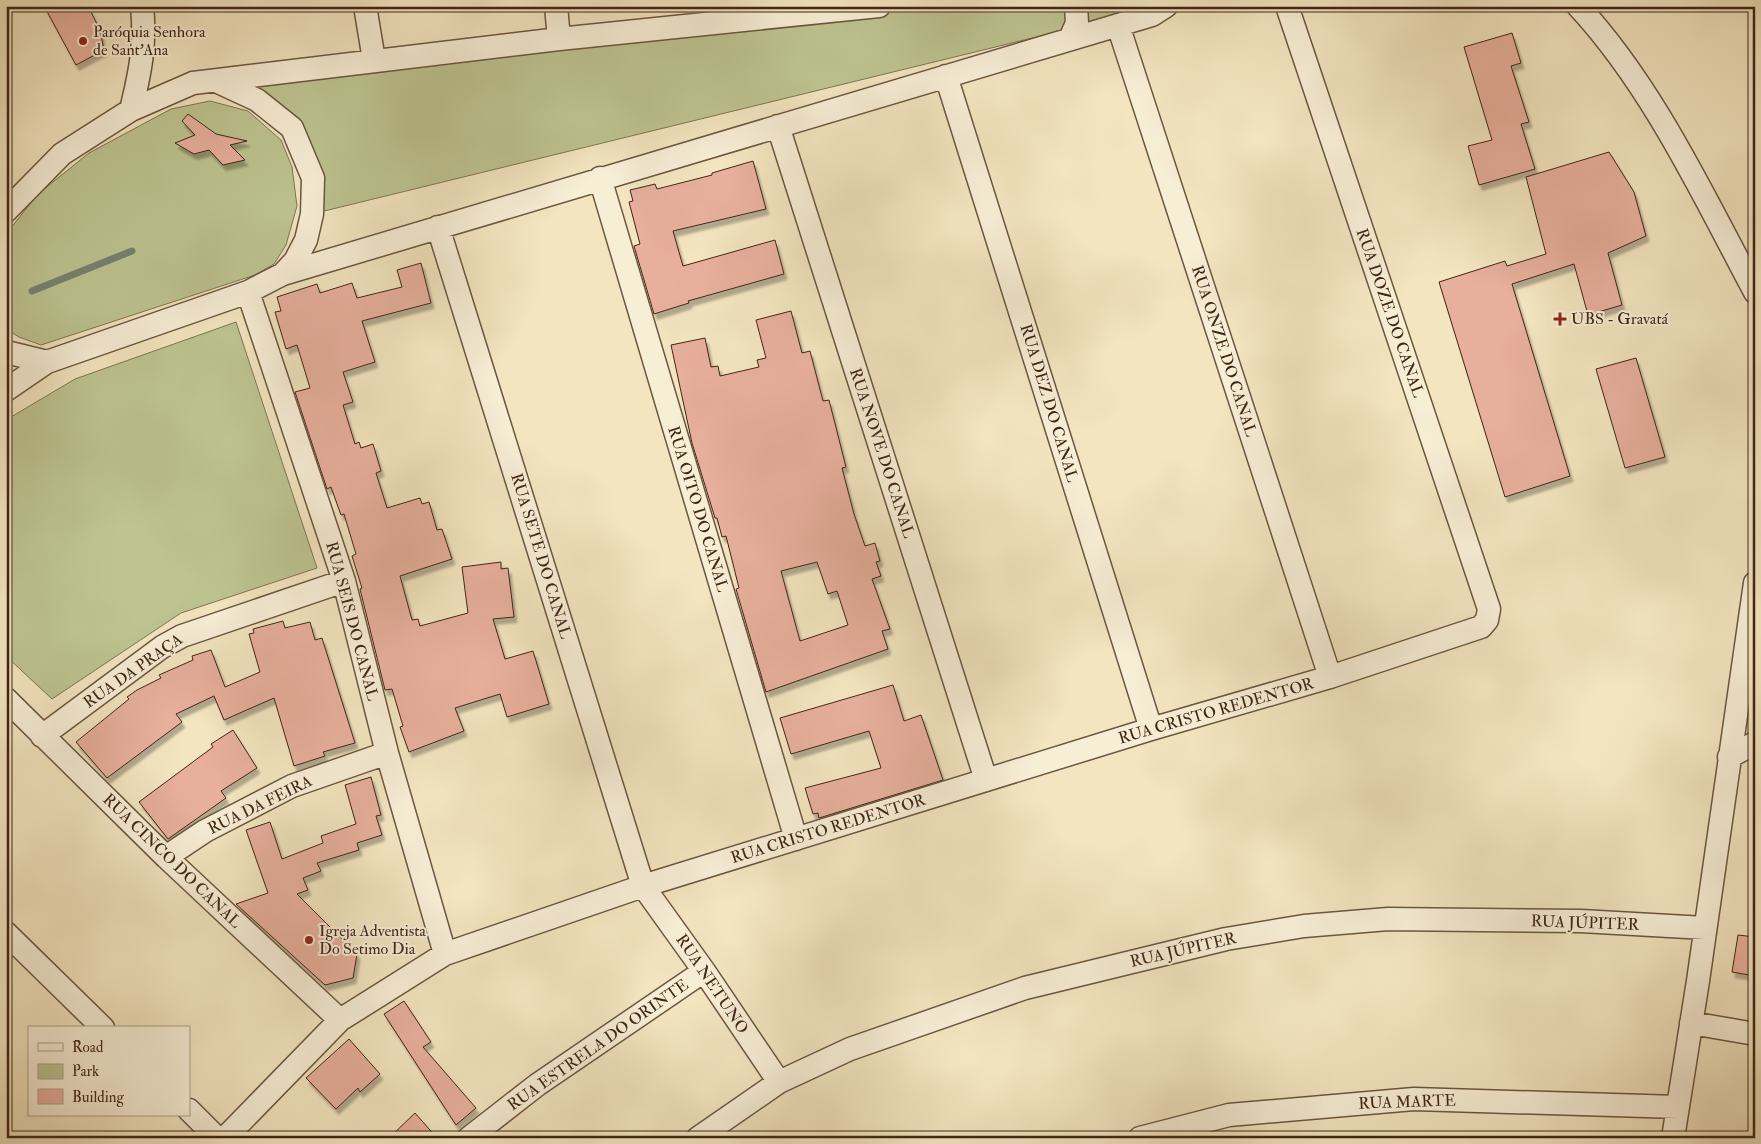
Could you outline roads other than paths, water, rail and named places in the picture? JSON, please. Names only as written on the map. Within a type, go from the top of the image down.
[{"type":"street","points":[[131,110],[143,62],[145,30],[142,6]]},
{"type":"street","points":[[366,6],[374,60]]},
{"type":"street","points":[[556,6],[559,39]]},
{"type":"street","points":[[6,211],[62,154],[131,110],[193,83],[559,39],[736,14],[879,6]]},
{"type":"street","points":[[1070,39],[1077,23],[1076,6]]},
{"type":"street","points":[[6,390],[47,362],[248,292],[284,274],[600,178],[1152,15],[1166,6]]},
{"type":"street","name":"RUA DOZE DO CANAL","points":[[1287,6],[1489,609],[1487,620]]},
{"type":"street","points":[[1578,6],[1603,33],[1652,105],[1755,292]]},
{"type":"street","name":"RUA ONZE DO CANAL","points":[[1118,25],[1330,677]]},
{"type":"street","name":"RUA DEZ DO CANAL","points":[[946,76],[1151,729]]},
{"type":"street","points":[[214,80],[257,100],[292,128],[313,178],[312,214],[306,240],[295,261],[284,274]]},
{"type":"street","name":"RUA NOVE DO CANAL","points":[[778,126],[986,780]]},
{"type":"street","name":"RUA OITO DO CANAL","points":[[600,178],[796,839]]},
{"type":"street","name":"RUA SETE DO CANAL","points":[[438,227],[643,886]]},
{"type":"street","name":"RUA SEIS DO CANAL","points":[[248,292],[344,581],[387,753],[445,954]]},
{"type":"street","points":[[6,352],[47,362]]},
{"type":"street","name":"RUA DA PRAÇA","points":[[42,736],[162,647],[182,636],[344,581]]},
{"type":"street","points":[[1673,1138],[1692,1023],[1755,583]]},
{"type":"street","name":"RUA CRISTO REDENTOR","points":[[225,1138],[340,1020],[445,954],[643,886],[1151,729],[1330,677],[1481,627],[1487,620]]},
{"type":"street","name":"RUA CINCO DO CANAL","points":[[6,700],[166,857],[340,1020]]},
{"type":"street","points":[[1729,757],[1755,743]]},
{"type":"street","name":"RUA DA FEIRA","points":[[166,857],[205,831],[292,786],[387,753]]},
{"type":"street","name":"RUA NETUNO","points":[[643,886],[704,971],[779,1082]]},
{"type":"street","name":"RUA JÚPITER","points":[[698,1138],[779,1082],[850,1049],[1025,988],[1226,939],[1304,926],[1388,919],[1581,922],[1705,928]]},
{"type":"street","points":[[6,934],[102,1026]]},
{"type":"street","name":"RUA ESTRELA DO ORINTE","points":[[469,1138],[538,1085],[704,971]]},
{"type":"street","points":[[1692,1023],[1755,1034]]},
{"type":"street","name":"RUA MARTE","points":[[1140,1138],[1229,1114],[1414,1099],[1678,1107]]},
{"type":"street","points":[[190,1111],[217,1138]]},
{"type":"waterway","points":[[32,291],[132,251]]},
{"type":"place","name":"Paróquia Senhora de Sant'Ana","points":[[83,41]]},
{"type":"place","name":"UBS - Gravatá","points":[[1560,319]]},
{"type":"place","name":"Igreja Adventista Do Setimo Dia","points":[[309,940]]}]
